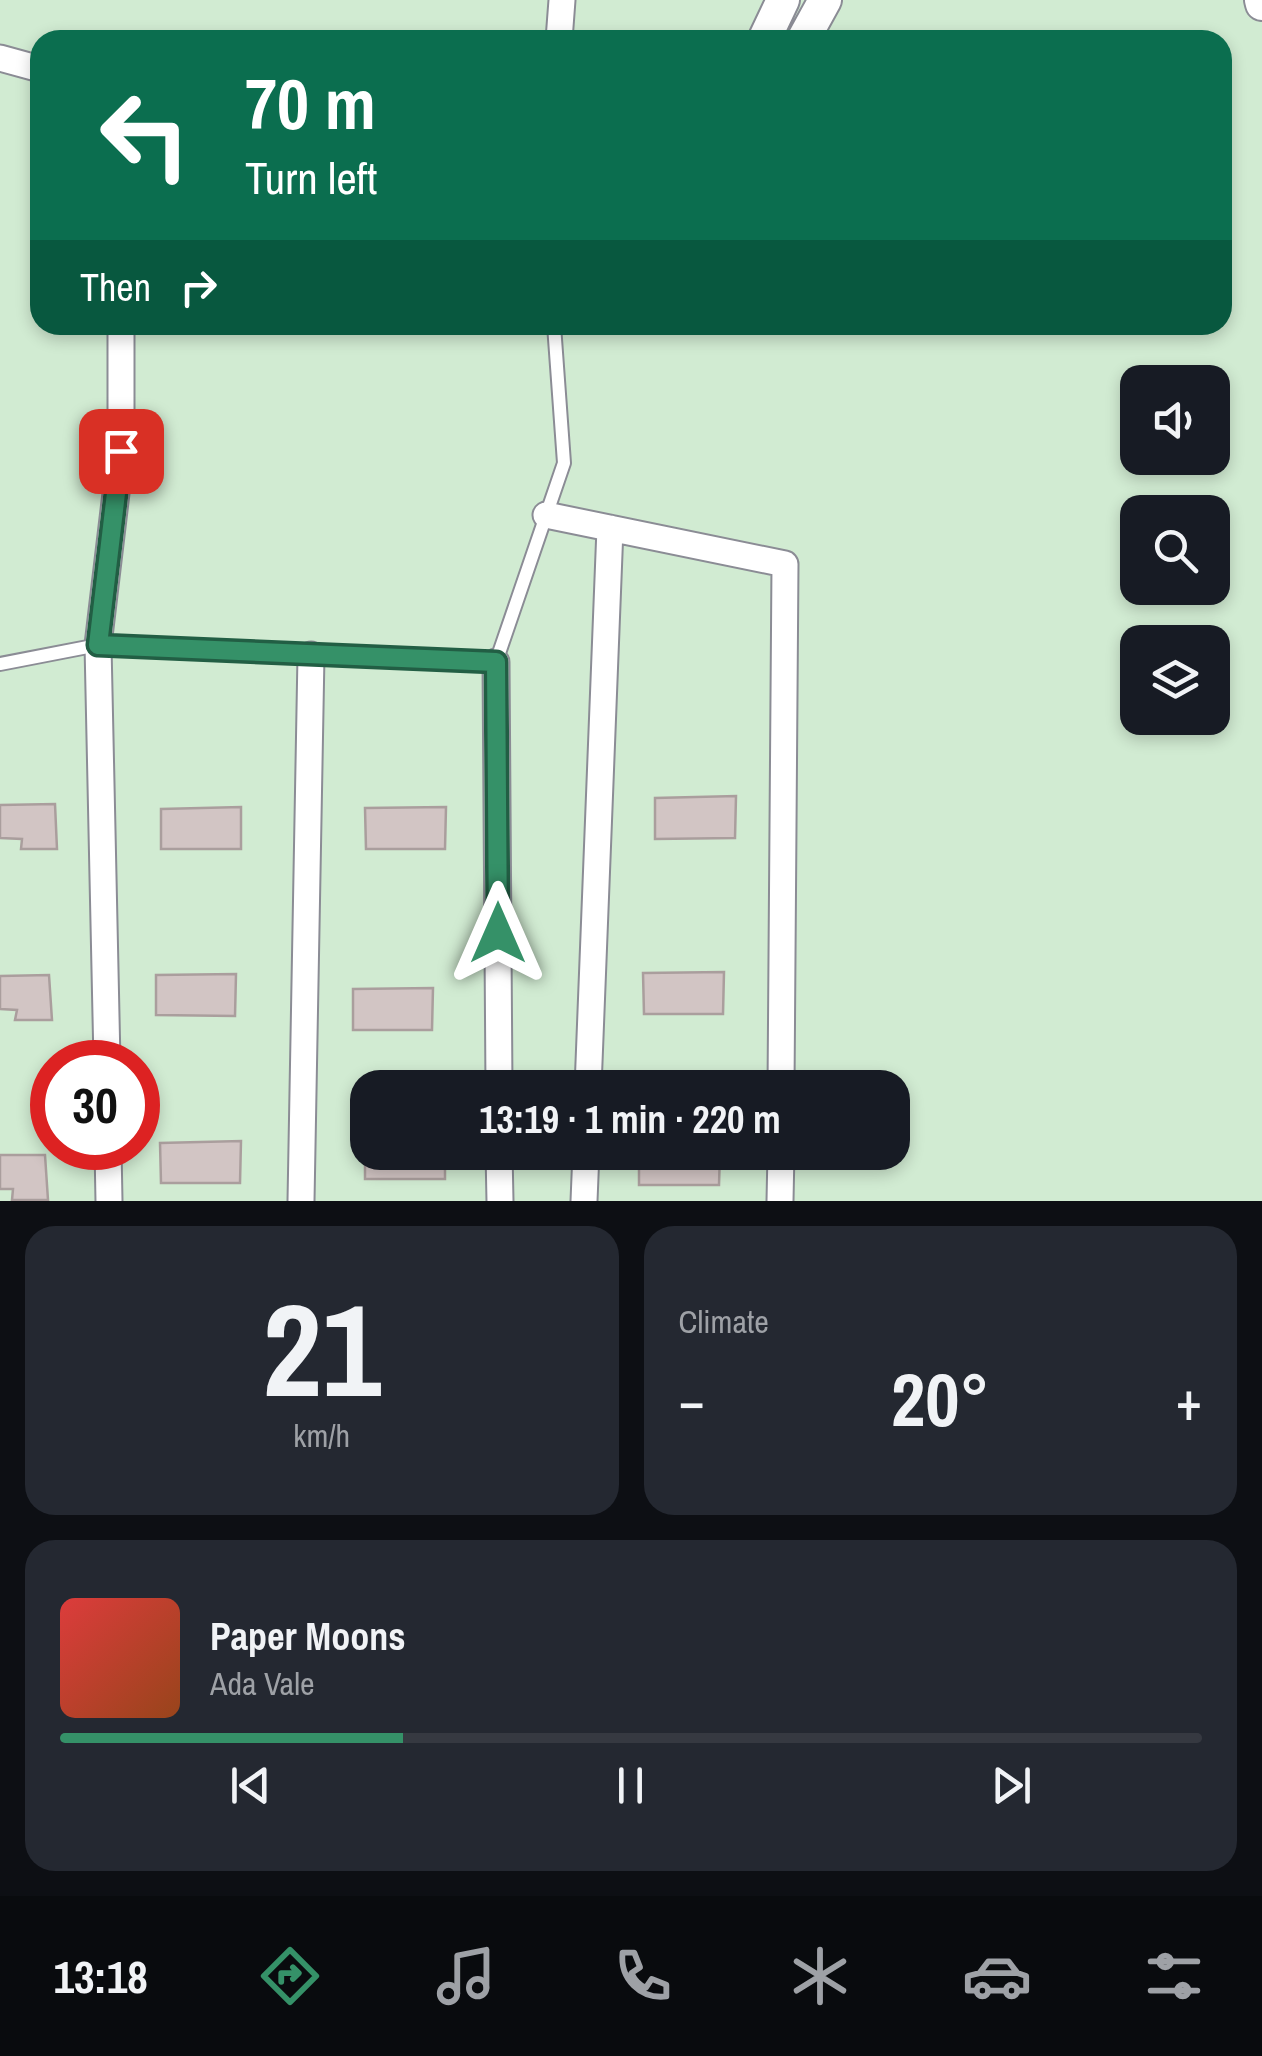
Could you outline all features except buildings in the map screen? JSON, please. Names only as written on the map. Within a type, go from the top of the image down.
[{"type":"street","points":[[560,30],[562,0]]},
{"type":"street","points":[[768,30],[782,0]]},
{"type":"street","points":[[808,30],[825,0]]},
{"type":"street","points":[[0,58],[30,66]]},
{"type":"street","points":[[107,1040],[98,645],[121,451],[121,335]]},
{"type":"street","points":[[546,515],[785,564],[781,1070]]},
{"type":"street","points":[[589,1070],[610,528]]},
{"type":"street","points":[[302,1201],[311,654]]},
{"type":"street","points":[[496,662],[499,1070]]},
{"type":"street","points":[[108,1170],[109,1201]]},
{"type":"street","points":[[499,1170],[500,1201]]},
{"type":"street","points":[[584,1201],[585,1170]]},
{"type":"street","points":[[780,1201],[781,1170]]},
{"type":"lane","points":[[0,664],[98,645],[496,662],[564,463],[555,335]]},
{"type":"green space","points":[[0,0],[1262,0],[1262,1201],[0,1201]]},
{"type":"route","points":[[121,451],[98,645],[496,662],[498,933]]}]
